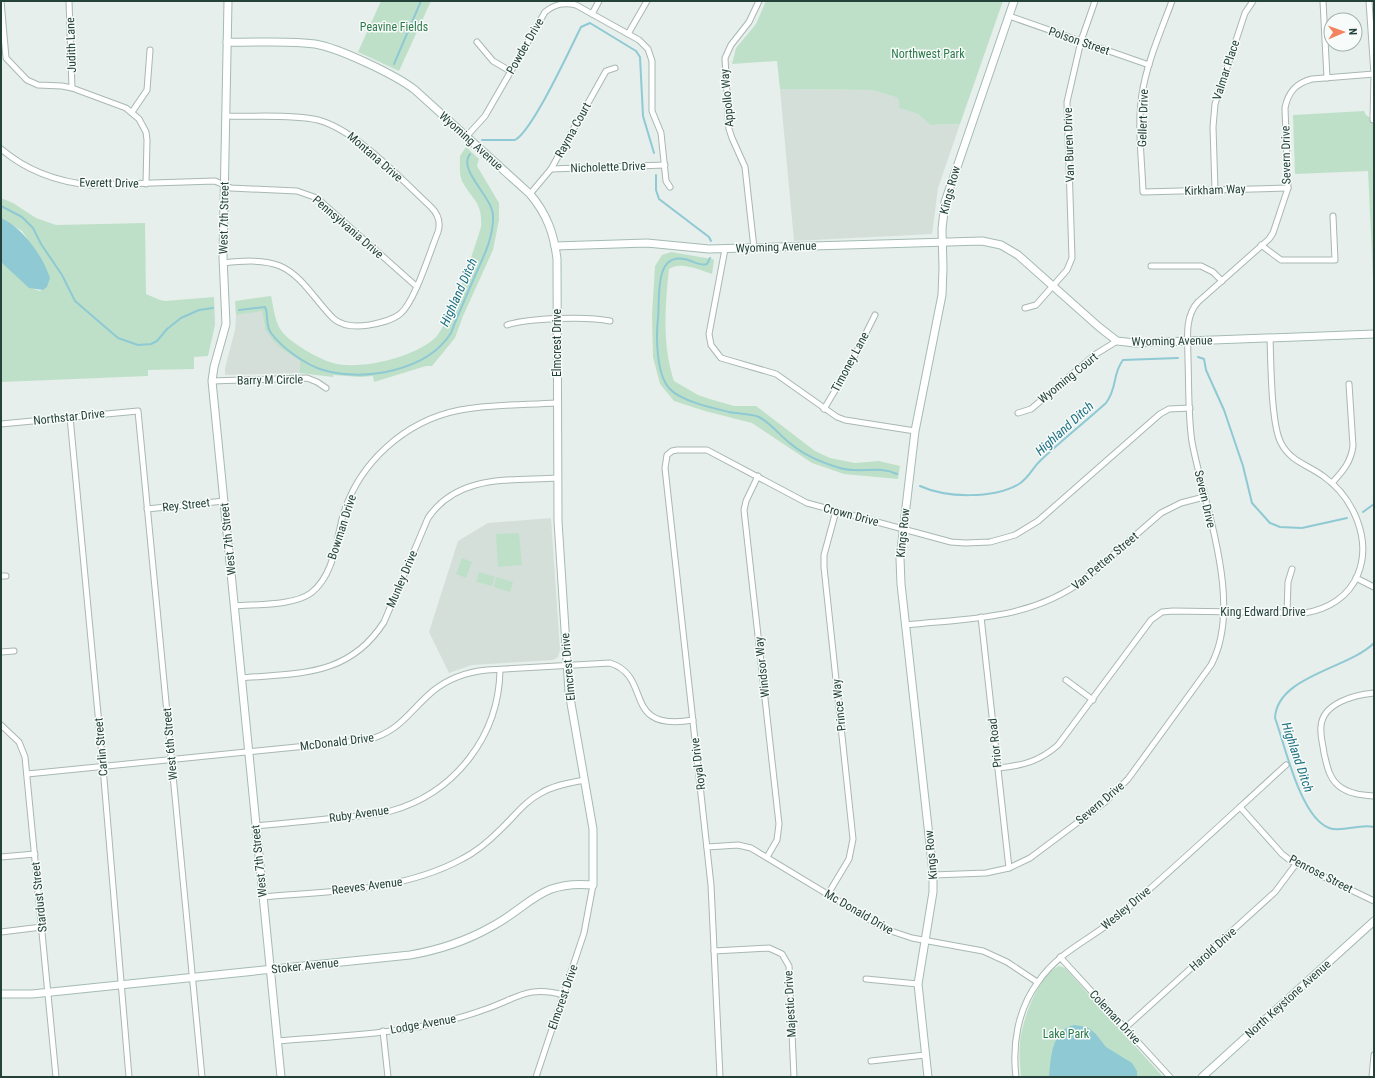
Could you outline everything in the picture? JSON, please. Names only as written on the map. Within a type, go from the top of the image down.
[{"type":"street","points":[[1,1],[5,53],[9,63],[32,83],[72,88],[121,106],[132,112],[143,125],[147,140],[146,184]]},
{"type":"street","name":"Judith Lane","points":[[69,1],[72,88]]},
{"type":"street","name":"West 7th Street","points":[[228,1],[223,263],[226,324],[214,367],[212,381],[280,1077]]},
{"type":"street","points":[[592,14],[599,1]]},
{"type":"street","points":[[628,34],[647,1]]},
{"type":"street","name":"Appollo Way","points":[[754,248],[746,171],[729,129],[724,65],[727,51],[749,22],[759,1]]},
{"type":"street","name":"Kings Row","points":[[928,1077],[918,984],[933,892],[934,875],[900,567],[903,528],[915,432],[942,295],[943,218],[947,194],[1014,1]]},
{"type":"street","name":"Van Buren Drive","points":[[1026,308],[1036,305],[1067,270],[1072,258],[1067,102],[1081,41],[1095,1]]},
{"type":"street","name":"Gellert Drive","points":[[1143,192],[1140,112],[1143,88],[1149,65],[1172,1]]},
{"type":"street","name":"Valmar Place","points":[[1216,190],[1213,127],[1215,104],[1245,13],[1253,1]]},
{"type":"street","points":[[1323,1],[1326,78]]},
{"type":"street","points":[[1369,1],[1374,74],[1374,120]]},
{"type":"street","name":"Powder Drive","points":[[466,137],[485,116],[540,17],[550,7],[563,3],[570,3],[644,44],[651,55],[652,111],[660,133],[666,181],[670,187]]},
{"type":"street","name":"Polson Street","points":[[1009,16],[1149,65]]},
{"type":"street","name":"Wyoming Avenue","points":[[227,42],[309,44],[331,48],[406,84],[530,194],[540,207],[548,222],[555,246],[647,243],[700,249],[725,249],[982,241],[1001,245],[1018,255],[1117,341],[1134,343],[1374,334]]},
{"type":"street","points":[[477,42],[494,61],[510,71]]},
{"type":"street","points":[[132,112],[147,90],[150,50]]},
{"type":"street","name":"Rayma Court","points":[[530,194],[551,169],[606,71],[615,68]]},
{"type":"street","name":"Severn Drive","points":[[934,875],[986,873],[1009,868],[1030,858],[1105,802],[1128,779],[1211,665],[1220,645],[1223,612],[1222,576],[1192,442],[1188,341],[1191,312],[1198,302],[1269,239],[1273,233],[1288,188],[1286,101],[1289,94],[1298,84],[1312,79],[1374,74]]},
{"type":"street","name":"Montana Drive","points":[[223,263],[266,262],[279,266],[298,279],[335,319],[348,326],[366,325],[395,317],[408,304],[438,232],[438,216],[431,207],[357,140],[335,126],[309,118],[226,116]]},
{"type":"street","name":"Everett Drive","points":[[1,149],[34,171],[61,180],[91,185],[215,181],[224,184]]},
{"type":"street","name":"Nicholette Drive","points":[[551,169],[665,165]]},
{"type":"street","name":"Pennsylvania Drive","points":[[224,184],[234,189],[297,190],[311,194],[416,286]]},
{"type":"street","name":"Kirkham Way","points":[[1143,192],[1288,188]]},
{"type":"street","points":[[1261,245],[1281,260],[1335,260],[1333,216]]},
{"type":"street","name":"Elmcrest Drive","points":[[536,1077],[584,933],[593,885],[593,829],[571,705],[567,665],[557,478],[557,320],[555,246]]},
{"type":"street","points":[[725,249],[710,329],[710,340],[713,349],[721,358],[727,361],[776,374],[824,409],[845,420],[915,432]]},
{"type":"street","points":[[1151,266],[1201,266],[1213,272],[1222,281]]},
{"type":"street","name":"Timoney Lane","points":[[824,409],[849,367],[875,314]]},
{"type":"street","points":[[507,325],[520,322],[557,320],[597,319],[610,321]]},
{"type":"street","name":"King Edward Drive","points":[[998,768],[1030,763],[1050,752],[1065,737],[1151,620],[1157,615],[1173,611],[1305,613],[1326,608],[1342,597],[1356,578],[1362,559],[1363,550],[1359,527],[1350,506],[1332,483],[1291,456],[1281,442],[1276,426],[1270,338]]},
{"type":"street","name":"Wyoming Court","points":[[1018,412],[1031,409],[1096,354],[1117,341]]},
{"type":"street","name":"Barry M Circle","points":[[212,381],[307,378],[326,388]]},
{"type":"street","points":[[1332,483],[1344,470],[1352,454],[1353,446],[1349,384]]},
{"type":"street","name":"Bowman Drive","points":[[234,606],[292,600],[307,596],[323,582],[329,568],[345,511],[354,490],[366,470],[379,455],[407,432],[431,420],[461,410],[557,403]]},
{"type":"street","name":"Crown Drive","points":[[668,453],[687,449],[707,450],[807,503],[951,542],[990,542],[1014,535],[1038,521],[1160,414],[1169,409],[1190,408]]},
{"type":"street","name":"Northstar Drive","points":[[1,424],[138,411]]},
{"type":"street","name":"West 6th Street","points":[[138,411],[202,1077]]},
{"type":"street","name":"Carlin Street","points":[[70,417],[103,767],[129,1077]]},
{"type":"street","name":"Royal Drive","points":[[668,453],[665,460],[665,468],[711,884],[720,1077]]},
{"type":"street","name":"Windsor Way","points":[[758,476],[748,495],[744,510],[779,824],[777,840],[767,857]]},
{"type":"street","name":"Munley Drive","points":[[241,678],[322,670],[347,660],[361,650],[374,637],[384,622],[428,518],[438,506],[456,491],[469,485],[482,483],[557,478]]},
{"type":"street","name":"Van Petten Street","points":[[906,625],[981,617],[1026,610],[1057,598],[1084,580],[1161,513],[1180,503],[1204,497]]},
{"type":"street","name":"Rey Street","points":[[147,509],[224,501]]},
{"type":"street","name":"Prince Way","points":[[828,894],[850,860],[853,839],[824,567],[824,555],[836,511]]},
{"type":"street","points":[[1287,613],[1288,582],[1292,569]]},
{"type":"street","points":[[1356,578],[1374,587]]},
{"type":"street","name":"Prior Road","points":[[981,617],[1009,868]]},
{"type":"street","points":[[1,652],[14,651]]},
{"type":"street","name":"McDonald Drive","points":[[27,774],[375,738],[394,729],[432,692],[449,681],[476,671],[605,663],[614,665],[624,671],[629,677],[642,705],[652,717],[665,722],[693,720]]},
{"type":"street","name":"Ruby Avenue","points":[[256,826],[378,814],[418,801],[436,790],[460,770],[483,739],[497,703],[500,670]]},
{"type":"street","points":[[1066,680],[1093,700]]},
{"type":"street","points":[[1374,693],[1359,696],[1333,706],[1322,718],[1320,732],[1327,769],[1335,782],[1347,791],[1374,796]]},
{"type":"street","name":"Stardust Street","points":[[1,725],[19,742],[25,757],[56,1077]]},
{"type":"street","name":"Wesley Drive","points":[[1016,1077],[1015,1048],[1017,1032],[1026,1003],[1037,982],[1060,957],[1118,916],[1286,765]]},
{"type":"street","name":"Reeves Avenue","points":[[262,897],[387,885],[431,874],[472,852],[499,831],[526,803],[541,793],[559,786],[584,780]]},
{"type":"street","name":"Penrose Street","points":[[1240,807],[1282,854],[1296,864],[1374,901]]},
{"type":"street","name":"Mc Donald Drive","points":[[707,847],[738,845],[751,848],[885,929],[901,935],[967,947],[992,955],[1037,982]]},
{"type":"street","points":[[1,857],[35,854]]},
{"type":"street","name":"Harold Drive","points":[[1124,1029],[1275,892],[1296,864]]},
{"type":"street","name":"Stoker Avenue","points":[[1,994],[48,992],[192,978],[425,952],[458,942],[503,921],[548,889],[568,884],[593,885]]},
{"type":"street","name":"North Keystone Avenue","points":[[1202,1077],[1374,921]]},
{"type":"street","points":[[1,932],[42,927]]},
{"type":"street","name":"Majestic Drive","points":[[714,951],[769,948],[777,950],[785,957],[790,975],[794,1077]]},
{"type":"street","name":"Coleman Drive","points":[[1060,957],[1124,1029],[1170,1077]]},
{"type":"street","points":[[866,979],[918,984]]},
{"type":"street","name":"Lodge Avenue","points":[[277,1041],[422,1027],[448,1022],[487,1009],[531,991],[549,991],[564,995]]},
{"type":"street","points":[[383,1031],[388,1077]]},
{"type":"street","points":[[871,1061],[925,1055]]},
{"type":"street","points":[[1372,1077],[1374,1055]]},
{"type":"shaded area","points":[[780,89],[872,90],[898,98],[899,108],[918,114],[930,125],[960,124],[938,188],[932,234],[794,241]]},
{"type":"shaded area","points":[[261,310],[263,313],[264,326],[283,350],[300,361],[300,373],[225,375],[225,368],[235,330],[236,315]]},
{"type":"shaded area","points":[[551,518],[560,650],[558,657],[553,660],[472,665],[449,673],[429,632],[458,541],[488,523]]},
{"type":"green space","name":"Peavine Fields","points":[[381,1],[431,1],[399,71],[358,52]]},
{"type":"green space","name":"Northwest Park","points":[[766,1],[1003,1],[960,124],[930,125],[918,114],[899,108],[898,98],[872,90],[780,89],[777,61],[732,64],[736,48],[756,24]]},
{"type":"green space","points":[[1364,111],[1366,115],[1374,120],[1374,299],[1368,171],[1295,174],[1293,115]]},
{"type":"green space","points":[[466,147],[479,159],[477,166],[499,203],[499,220],[493,250],[463,316],[455,338],[432,366],[426,366],[374,382],[373,376],[360,377],[333,375],[333,377],[300,373],[300,361],[274,342],[265,329],[262,311],[236,315],[235,301],[271,296],[276,321],[283,333],[293,342],[312,354],[341,365],[370,364],[386,361],[415,351],[427,344],[436,337],[442,329],[455,302],[481,227],[479,206],[462,181],[460,175],[460,156]]},
{"type":"green space","points":[[1,198],[13,203],[36,218],[56,225],[145,223],[146,294],[165,301],[214,297],[215,325],[208,356],[194,357],[194,369],[148,370],[148,376],[1,382],[1,262],[34,289],[40,291],[47,287],[48,273],[36,251],[22,231],[1,218]]},
{"type":"green space","points":[[671,252],[714,260],[712,274],[684,266],[669,269],[666,297],[666,339],[670,367],[674,381],[698,395],[713,400],[734,406],[756,406],[815,451],[830,458],[855,463],[879,461],[900,466],[898,479],[844,474],[812,463],[752,423],[705,411],[674,401],[660,384],[653,357],[652,315],[655,266],[662,255]]},
{"type":"green space","points":[[519,533],[522,565],[498,567],[496,534]]},
{"type":"green space","points":[[462,558],[472,562],[466,578],[456,574]]},
{"type":"green space","points":[[479,572],[495,577],[492,586],[476,582]]},
{"type":"green space","points":[[496,577],[513,582],[510,592],[494,587]]},
{"type":"green space","name":"Lake Park","points":[[1059,966],[1065,968],[1163,1077],[1021,1077],[1020,1042],[1021,1033],[1028,1011],[1038,988],[1044,979],[1051,971]]},
{"type":"water","points":[[1,218],[9,222],[24,235],[31,243],[47,269],[50,278],[47,287],[43,290],[29,288],[1,262]]},
{"type":"water","points":[[1074,1025],[1087,1027],[1095,1033],[1106,1047],[1132,1063],[1137,1071],[1137,1077],[1049,1077],[1052,1054],[1057,1039],[1066,1028]]},
{"type":"waterway","points":[[394,64],[421,1]]},
{"type":"waterway","name":"Highland Ditch","points":[[482,140],[515,140],[523,133],[551,88],[581,27],[590,23],[636,51],[640,57],[643,116],[654,153]]},
{"type":"waterway","name":"Highland Ditch","points":[[239,310],[265,307],[269,330],[276,339],[302,360],[316,368],[323,370],[357,375],[375,374],[411,365],[427,356],[440,346],[451,333],[486,251],[493,225],[493,216],[488,201],[468,168],[467,160],[470,154]]},
{"type":"waterway","name":"Highland Ditch","points":[[656,175],[656,190],[659,199],[709,237],[711,241]]},
{"type":"waterway","points":[[1,206],[22,217],[33,228],[41,244],[62,275],[75,301],[118,338],[138,345],[151,344],[157,341],[167,329],[181,318],[199,310],[213,308]]},
{"type":"waterway","name":"Highland Ditch","points":[[710,258],[707,264],[704,265],[684,259],[674,259],[668,263],[663,270],[660,279],[657,345],[662,375],[665,383],[670,389],[681,397],[697,404],[729,412],[759,417],[796,448],[808,456],[827,464],[847,470],[883,470],[897,474]]},
{"type":"waterway","name":"Highland Ditch","points":[[1198,357],[1204,359],[1206,370],[1224,410],[1243,466],[1252,503],[1270,523],[1280,527],[1302,528],[1347,518]]},
{"type":"waterway","name":"Highland Ditch","points":[[920,486],[943,493],[970,495],[996,492],[1019,484],[1026,479],[1038,463],[1106,403],[1112,392],[1117,370],[1123,360],[1178,358]]},
{"type":"waterway","name":"Highland Ditch","points":[[1363,512],[1374,504]]},
{"type":"waterway","name":"Highland Ditch","points":[[1374,643],[1348,660],[1316,674],[1288,692],[1279,704],[1275,718],[1295,779],[1310,810],[1319,821],[1329,828],[1334,829],[1363,826],[1374,827]]}]
